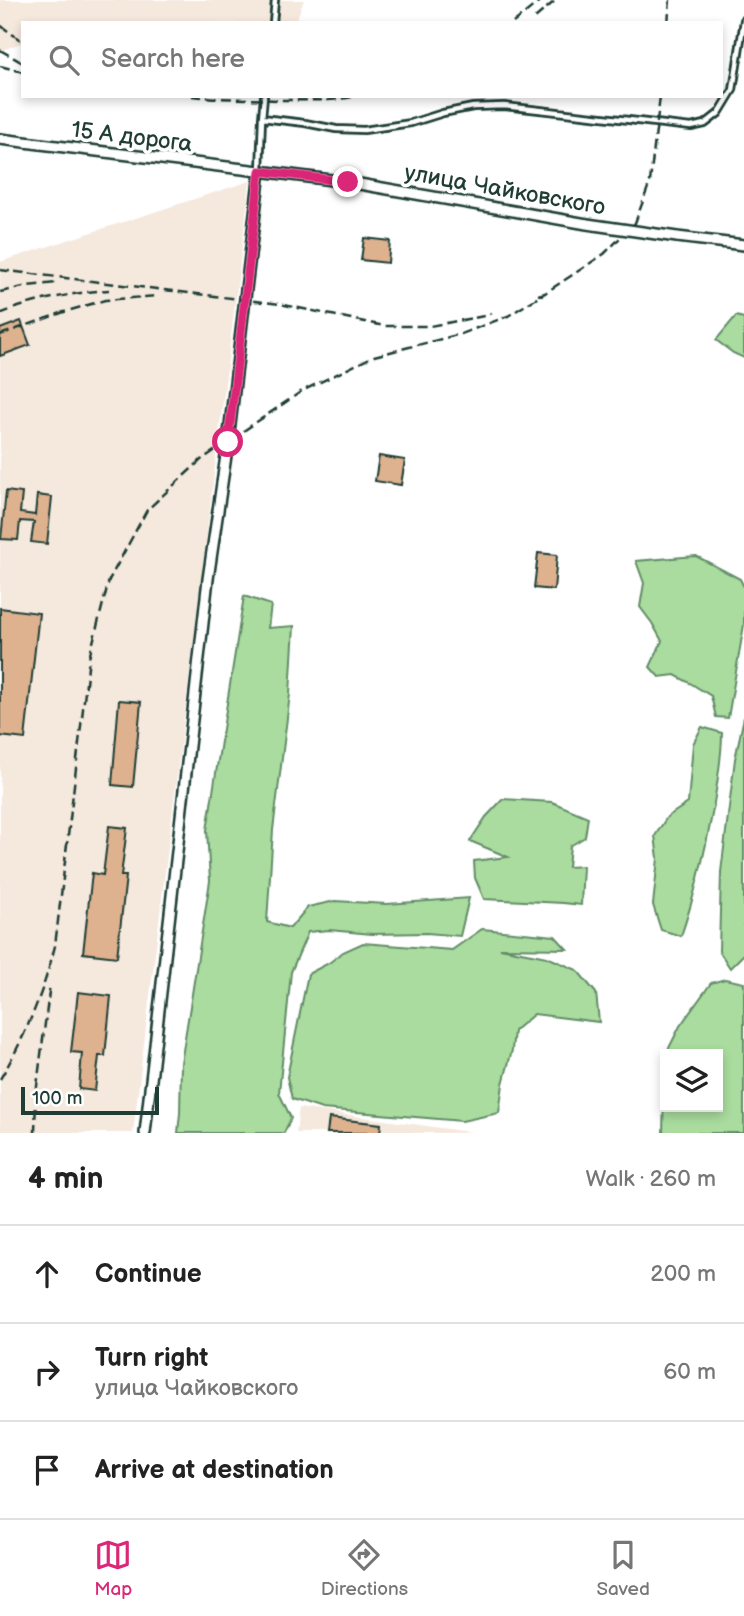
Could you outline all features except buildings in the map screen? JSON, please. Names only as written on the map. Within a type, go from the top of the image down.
[{"type":"street","name":"15 А дорога","points":[[0,139],[260,171]]},
{"type":"street","name":"улица Чайковского","points":[[260,171],[348,182],[587,224],[744,245]]},
{"type":"street","points":[[145,1133],[208,579],[228,442],[260,171]]},
{"type":"lane","points":[[273,21],[275,0]]},
{"type":"lane","points":[[261,118],[305,122],[336,129],[365,130],[411,123],[473,107],[504,106],[691,127],[705,124],[719,113],[733,90],[744,20]]},
{"type":"lane","points":[[260,171],[264,98]]},
{"type":"shaded area","points":[[0,0],[304,0],[296,21],[21,21],[21,44],[0,51]]},
{"type":"shaded area","points":[[250,181],[133,1133],[0,1133],[0,262]]},
{"type":"shaded area","points":[[299,1108],[476,1133],[296,1133]]},
{"type":"green space","points":[[736,316],[744,318],[744,358],[716,340]]},
{"type":"green space","points":[[696,556],[740,579],[744,587],[744,625],[728,718],[716,717],[711,696],[675,675],[659,677],[650,667],[662,641],[640,607],[644,583],[636,561]]},
{"type":"green space","points":[[244,596],[271,605],[268,628],[294,626],[290,694],[273,830],[267,922],[290,928],[308,907],[335,901],[387,904],[469,898],[460,936],[329,930],[308,932],[291,972],[279,1093],[291,1118],[284,1133],[178,1133],[181,1063],[210,881],[207,830]]},
{"type":"green space","points":[[744,717],[744,954],[730,968],[719,951],[721,872],[735,759]]},
{"type":"green space","points":[[702,727],[722,733],[721,752],[707,841],[681,936],[661,930],[653,905],[658,858],[655,836],[667,817],[688,803],[693,744]]},
{"type":"green space","points":[[503,799],[552,802],[588,817],[585,837],[570,846],[568,867],[583,866],[581,905],[484,899],[475,878],[474,861],[508,857],[470,841],[486,817]]},
{"type":"green space","points":[[482,929],[555,936],[567,949],[500,948],[547,957],[577,970],[596,993],[599,1022],[534,1014],[514,1031],[499,1113],[462,1121],[322,1109],[292,1099],[287,1077],[308,974],[363,943],[452,950]]},
{"type":"green space","points":[[725,979],[744,983],[744,1133],[663,1133],[664,1112],[723,1112],[723,1049],[668,1049],[680,1026],[711,983]]},
{"type":"railway","points":[[515,21],[541,0]]},
{"type":"railway","points":[[535,18],[556,0]]},
{"type":"railway","points":[[668,21],[670,0]]},
{"type":"railway","points":[[0,25],[21,41]]},
{"type":"railway","points":[[0,50],[21,62]]},
{"type":"railway","points":[[0,66],[21,71]]},
{"type":"railway","points":[[221,98],[343,98]]},
{"type":"railway","points":[[538,295],[604,254],[635,223],[650,182],[660,98]]},
{"type":"railway","points":[[0,270],[280,304],[384,326],[430,326],[492,313]]},
{"type":"railway","points":[[0,292],[57,283]]},
{"type":"railway","points":[[0,314],[53,298],[109,290]]},
{"type":"railway","points":[[0,1079],[32,1015],[55,946],[89,658],[109,580],[147,510],[201,460],[302,391],[374,356],[461,334],[508,316],[545,293]]},
{"type":"railway","points":[[0,335],[105,300],[157,296]]},
{"type":"railway","points":[[35,1133],[36,1094],[50,984]]},
{"type":"route","points":[[228,442],[260,171],[348,182]]}]
